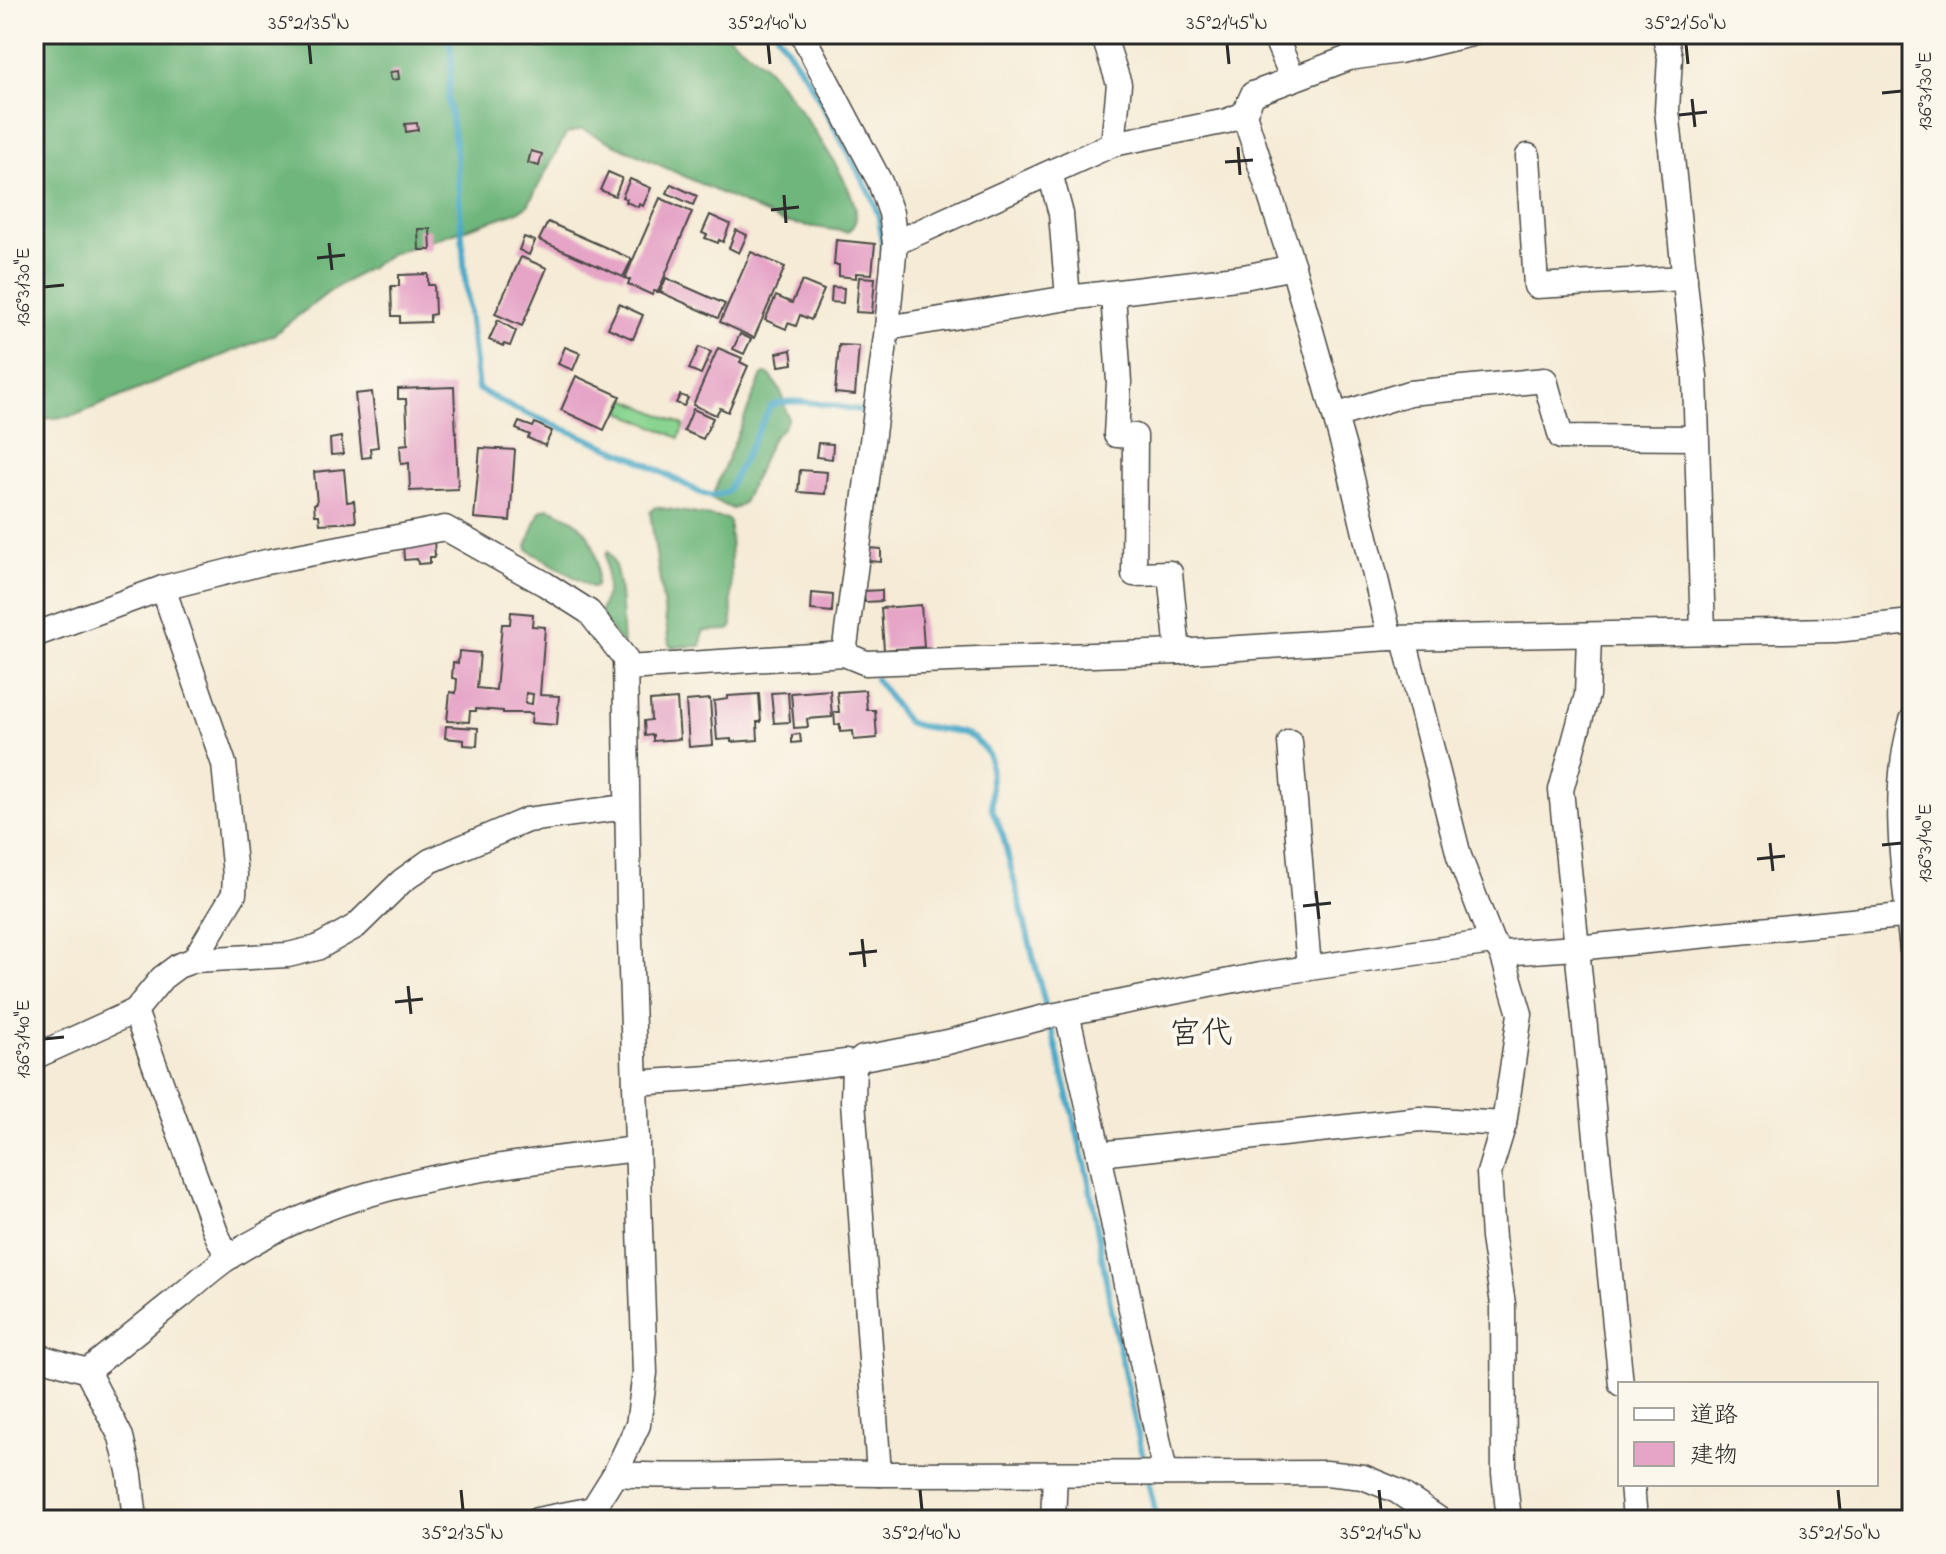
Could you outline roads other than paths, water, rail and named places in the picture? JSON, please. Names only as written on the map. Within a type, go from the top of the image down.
[{"type":"street","points":[[802,34],[880,182],[891,213],[895,243],[887,328],[844,654]]},
{"type":"street","points":[[1103,34],[1119,84],[1113,144]]},
{"type":"street","points":[[1274,34],[1293,79]]},
{"type":"street","points":[[1471,34],[1399,51],[1347,46],[1293,79],[1253,94],[1244,114],[1293,267],[1459,856],[1497,947],[1520,1014],[1504,1124],[1489,1173],[1493,1238],[1503,1304],[1504,1473],[1509,1520]]},
{"type":"street","points":[[1664,34],[1670,57],[1667,110],[1695,377],[1703,632]]},
{"type":"street","points":[[895,243],[1113,144],[1227,121],[1244,114]]},
{"type":"street","points":[[1528,156],[1536,286],[1685,278]]},
{"type":"street","points":[[1050,173],[1061,214],[1068,298]]},
{"type":"street","points":[[887,328],[1068,298],[1244,277],[1293,267]]},
{"type":"street","points":[[1113,294],[1119,382],[1116,435],[1135,436],[1134,574],[1170,573],[1178,652]]},
{"type":"street","points":[[1335,416],[1409,393],[1545,380],[1561,437],[1696,438]]},
{"type":"street","points":[[34,635],[163,588],[266,562],[445,528],[589,612],[625,658],[626,807],[645,1373],[638,1425],[615,1474],[591,1514],[537,1520]]},
{"type":"street","points":[[163,588],[224,764],[235,875],[234,894],[194,960]]},
{"type":"street","points":[[627,668],[844,654],[866,663],[1178,652],[1397,638],[1835,630],[1912,622]]},
{"type":"street","points":[[1589,636],[1587,695],[1561,790],[1621,1382]]},
{"type":"street","points":[[1912,720],[1899,795],[1912,950]]},
{"type":"street","points":[[1290,742],[1309,968]]},
{"type":"street","points":[[34,1057],[135,1011],[162,978],[178,966],[194,960],[288,955],[317,948],[356,926],[402,881],[430,861],[527,820],[626,807]]},
{"type":"street","points":[[854,1065],[863,1058],[948,1042],[1055,1015],[1309,968],[1497,947],[1576,948],[1910,915]]},
{"type":"street","points":[[135,1011],[210,1219],[228,1258]]},
{"type":"street","points":[[1055,1015],[1099,1154],[1151,1473]]},
{"type":"street","points":[[635,1083],[739,1076],[846,1062],[854,1065]]},
{"type":"street","points":[[854,1065],[853,1101],[879,1474]]},
{"type":"street","points":[[1099,1154],[1420,1119],[1504,1124]]},
{"type":"street","points":[[87,1371],[228,1258],[277,1230],[351,1199],[418,1180],[636,1149]]},
{"type":"street","points":[[34,1355],[87,1371],[121,1437],[130,1475],[135,1520]]},
{"type":"street","points":[[615,1474],[1326,1473],[1363,1477],[1397,1491],[1440,1520]]},
{"type":"street","points":[[1053,1520],[1055,1474]]},
{"type":"street","points":[[1632,1486],[1635,1520]]},
{"type":"waterway","points":[[445,34],[452,61],[448,97],[456,150],[465,278],[478,389],[511,407],[637,459],[712,496],[727,492],[770,407],[779,403],[802,402],[865,411]]},
{"type":"waterway","points":[[777,34],[809,81],[871,195],[879,217],[883,254]]},
{"type":"waterway","points":[[876,679],[907,722],[963,733],[982,746],[990,758],[992,809],[1003,836],[1047,1012]]},
{"type":"waterway","points":[[1050,1023],[1088,1176],[1114,1325],[1145,1466]]},
{"type":"waterway","points":[[1148,1481],[1157,1520]]},
{"type":"district","name":"宮代","points":[[1201,1032]]}]
